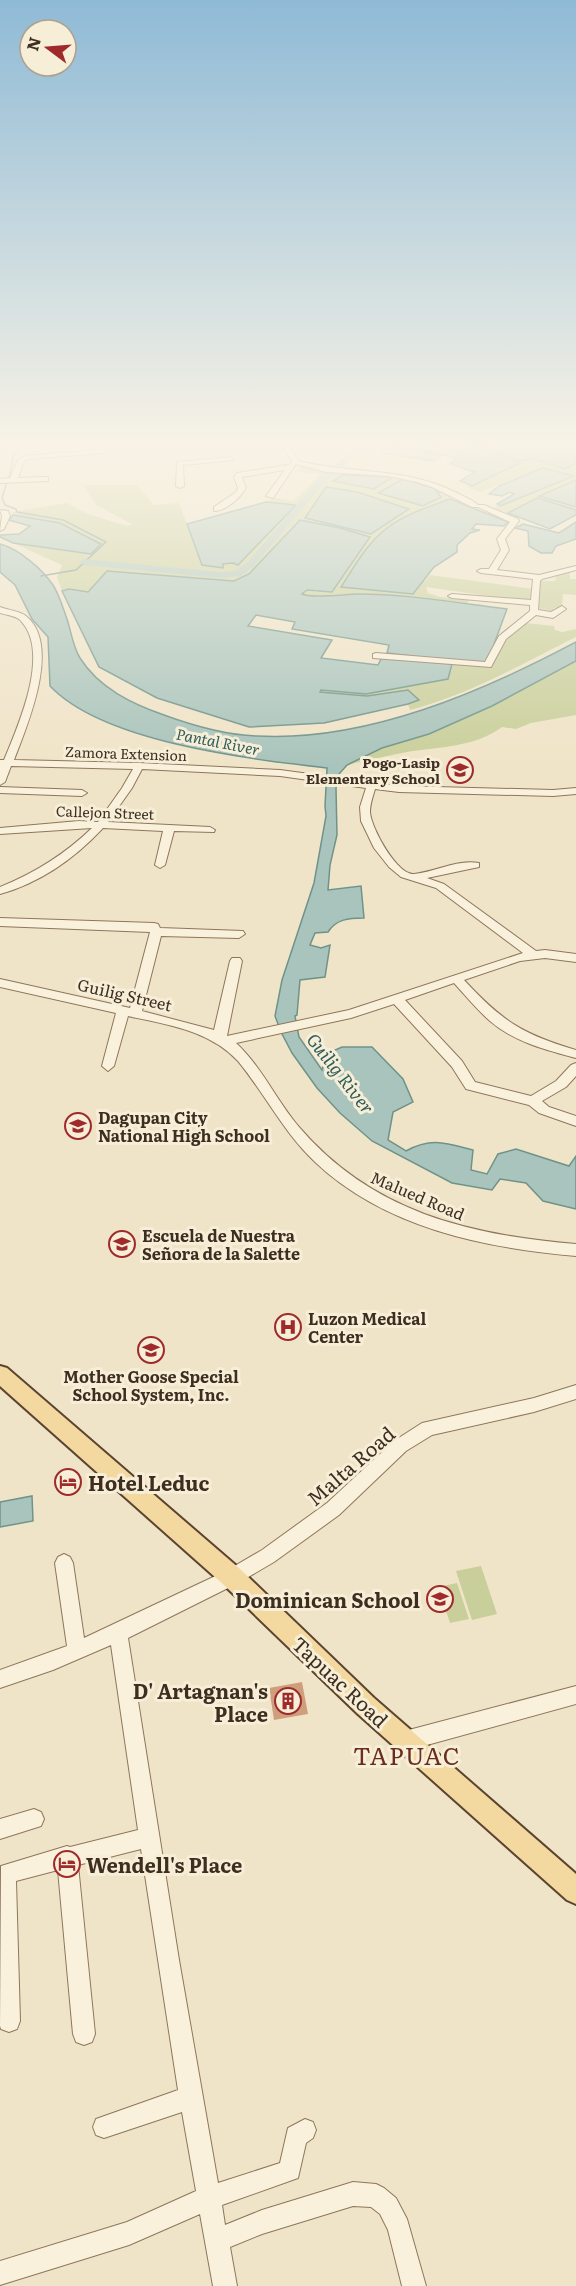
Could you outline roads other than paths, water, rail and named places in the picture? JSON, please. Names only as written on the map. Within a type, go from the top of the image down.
[{"type":"main road","name":"Tapuac Road","points":[[0,1374],[232,1578],[405,1741],[576,1891]]},
{"type":"street","points":[[492,573],[503,553]]},
{"type":"street","points":[[481,572],[539,577],[576,568]]},
{"type":"street","points":[[376,656],[486,666],[490,664],[502,638],[534,608],[536,580],[539,577]]},
{"type":"street","points":[[452,596],[534,608],[554,615],[562,609]]},
{"type":"street","points":[[0,610],[21,616],[30,624],[38,641],[38,665],[34,681],[20,731],[4,763],[0,782]]},
{"type":"street","name":"Zamora Extension","points":[[4,763],[139,766],[280,773],[371,787],[525,792],[576,791]]},
{"type":"street","points":[[0,891],[34,878],[86,843],[101,825],[139,766]]},
{"type":"street","points":[[371,787],[365,814],[387,858],[401,872],[430,880],[440,886],[531,954]]},
{"type":"street","points":[[0,790],[82,793]]},
{"type":"street","name":"Callejon Street","points":[[0,831],[65,824],[210,830]]},
{"type":"street","points":[[160,865],[169,829]]},
{"type":"street","points":[[415,877],[475,865]]},
{"type":"street","points":[[0,922],[150,926],[156,929],[156,932]]},
{"type":"street","points":[[156,932],[239,934]]},
{"type":"street","points":[[108,1066],[156,932]]},
{"type":"street","points":[[236,961],[222,1039],[306,1025],[397,999],[531,954],[576,958]]},
{"type":"street","points":[[457,979],[494,1018],[506,1027],[522,1036],[576,1054]]},
{"type":"street","name":"Guilig Street","points":[[0,983],[129,1011],[199,1030],[222,1039],[237,1050]]},
{"type":"street","points":[[397,999],[457,1064],[471,1086],[532,1101],[544,1110],[576,1121]]},
{"type":"street","name":"Malued Road","points":[[237,1050],[294,1130],[326,1166],[358,1189],[443,1228],[476,1238],[525,1247],[576,1250]]},
{"type":"street","points":[[532,1101],[561,1084],[576,1068]]},
{"type":"street","name":"Malta Road","points":[[0,1679],[77,1651],[232,1578],[303,1533],[351,1494],[377,1466],[400,1446],[428,1428],[534,1406],[576,1392]]},
{"type":"street","points":[[64,1563],[77,1651]]},
{"type":"street","points":[[118,1633],[149,1838],[208,2198],[225,2286]]},
{"type":"street","points":[[405,1741],[576,1695]]},
{"type":"street","points":[[0,1829],[34,1819]]},
{"type":"street","points":[[9,2021],[6,1878],[14,1870],[149,1838]]},
{"type":"street","points":[[67,1857],[84,2034]]},
{"type":"street","points":[[104,2127],[192,2097]]},
{"type":"street","points":[[0,2273],[129,2233],[208,2198],[290,2170],[296,2136],[305,2130]]},
{"type":"street","points":[[216,2241],[262,2222],[353,2194],[376,2196],[388,2206],[399,2227],[414,2286]]},
{"type":"water","points":[[0,553],[19,553],[43,573],[57,593],[80,658],[97,678],[117,694],[175,719],[234,734],[298,736],[340,731],[381,722],[422,710],[502,679],[576,642],[576,661],[492,706],[429,734],[382,748],[347,765],[339,774],[336,788],[337,835],[330,865],[328,890],[361,886],[364,918],[343,920],[335,924],[328,932],[315,933],[310,945],[321,948],[330,945],[325,977],[300,980],[297,1015],[295,1016],[299,1037],[322,1070],[326,1054],[342,1047],[372,1047],[403,1079],[413,1102],[393,1112],[388,1140],[406,1151],[431,1143],[473,1150],[471,1170],[487,1174],[498,1154],[516,1149],[569,1166],[576,1156],[576,1209],[543,1201],[526,1183],[500,1179],[492,1190],[452,1183],[372,1141],[340,1113],[317,1088],[292,1053],[275,1016],[282,980],[314,883],[326,816],[327,768],[180,745],[141,735],[105,722],[74,706],[50,686],[48,637],[32,619],[15,585],[0,572]]},
{"type":"water","points":[[197,553],[250,553],[238,565],[223,564],[223,568],[202,565]]},
{"type":"water","points":[[269,553],[359,553],[332,592],[307,590],[302,594],[395,596],[507,609],[487,663],[480,664],[387,653],[389,645],[292,629],[295,622],[256,615],[248,626],[332,640],[321,658],[378,665],[382,657],[452,664],[448,679],[366,694],[321,690],[320,692],[367,696],[408,690],[419,700],[408,704],[324,723],[249,727],[157,698],[99,667],[62,591],[69,589],[88,592],[107,571],[234,581],[249,574]]},
{"type":"water","points":[[364,553],[456,553],[434,567],[413,594],[341,587]]},
{"type":"water","points":[[32,1496],[33,1521],[0,1527],[0,1502]]},
{"type":"waterway","points":[[41,576],[76,570],[95,553]]},
{"type":"waterway","points":[[84,562],[220,575],[238,574],[261,553]]},
{"type":"place","name":"Pogo-Lasip Elementary School","points":[[460,770]]},
{"type":"place","name":"Dagupan City National High School","points":[[78,1126]]},
{"type":"place","name":"Escuela de Nuestra Señora de la Salette","points":[[122,1244]]},
{"type":"place","name":"Luzon Medical Center","points":[[288,1327]]},
{"type":"place","name":"Mother Goose Special School System, Inc.","points":[[151,1350]]},
{"type":"place","name":"Hotel Leduc","points":[[68,1482]]},
{"type":"place","name":"Dominican School","points":[[440,1599]]},
{"type":"place","name":"D' Artagnan's Place","points":[[288,1701]]},
{"type":"place","name":"Wendell's Place","points":[[67,1864]]},
{"type":"district","name":"TAPUAC","points":[[407,1754]]},
{"type":"water label","name":"Pantal River","points":[[218,741]]},
{"type":"water label","name":"Guilig River","points":[[341,1073]]}]
